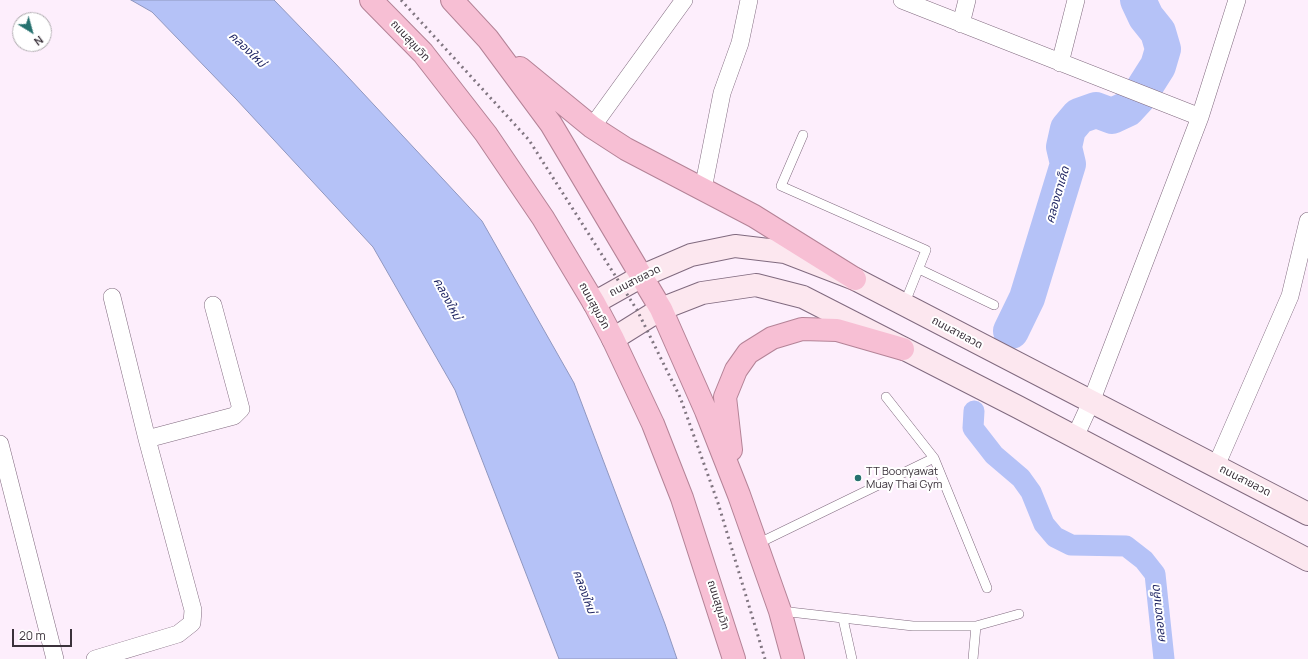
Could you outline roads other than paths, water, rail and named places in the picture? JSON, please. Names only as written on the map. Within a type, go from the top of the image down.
[{"type":"highway","name":"ถนนสุขุมวิท","points":[[370,0],[423,53],[486,134],[543,218],[594,303],[613,339],[653,424],[682,498],[734,659]]},
{"type":"highway","points":[[452,0],[488,39],[536,82],[592,127],[645,160],[754,216],[855,279]]},
{"type":"highway","points":[[488,39],[551,124],[661,309],[706,411],[739,495],[780,611],[793,659]]},
{"type":"highway","points":[[739,495],[728,434],[725,397],[736,370],[748,353],[772,338],[802,329],[837,330],[903,349]]},
{"type":"main road","name":"ถนนสายลวด","points":[[594,303],[642,276],[691,255],[735,246],[785,252],[855,279],[1308,514]]},
{"type":"main road","points":[[613,339],[661,309],[702,293],[756,285],[803,297],[1075,437],[1308,560]]},
{"type":"street","points":[[592,127],[684,0]]},
{"type":"street","points":[[703,189],[722,93],[740,43],[749,0]]},
{"type":"street","points":[[902,0],[1200,117]]},
{"type":"street","points":[[961,24],[967,0]]},
{"type":"street","points":[[1060,63],[1076,0]]},
{"type":"street","points":[[1075,437],[1091,402],[1200,117],[1237,0]]},
{"type":"street","points":[[1216,466],[1290,296],[1308,221]]},
{"type":"street","points":[[95,659],[178,634],[192,623],[193,610],[147,439],[112,297]]},
{"type":"street","points":[[147,439],[234,416],[241,409],[213,305]]},
{"type":"street","points":[[0,444],[55,659]]},
{"type":"lane","points":[[803,136],[781,186],[926,250],[904,305]]},
{"type":"lane","points":[[919,269],[994,305]]},
{"type":"lane","points":[[886,397],[934,458],[987,588]]},
{"type":"lane","points":[[757,544],[934,458]]},
{"type":"lane","points":[[780,611],[913,626],[976,626],[1019,614]]},
{"type":"lane","points":[[843,619],[852,659]]},
{"type":"lane","points":[[973,659],[976,626]]},
{"type":"water","name":"คลองใหม่","points":[[131,0],[274,0],[335,63],[482,221],[574,383],[677,659],[559,659],[455,390],[373,247],[236,99],[152,12]]},
{"type":"waterway","name":"คลองตาเค็ด","points":[[1011,331],[1027,298],[1068,164],[1064,147],[1068,129],[1079,116],[1096,110],[1112,116],[1127,109],[1139,96],[1158,66],[1163,49],[1158,32],[1146,17],[1138,0]]},
{"type":"waterway","name":"คลองตาเค็ด","points":[[974,411],[973,428],[994,455],[1021,478],[1031,492],[1044,524],[1055,537],[1071,545],[1126,546],[1144,560],[1155,574],[1164,659]]},
{"type":"railway","points":[[401,0],[529,140],[637,310],[680,397],[718,503],[765,659]]},
{"type":"place","name":"TT Boonyawat Muay Thai Gym","points":[[858,478]]}]
